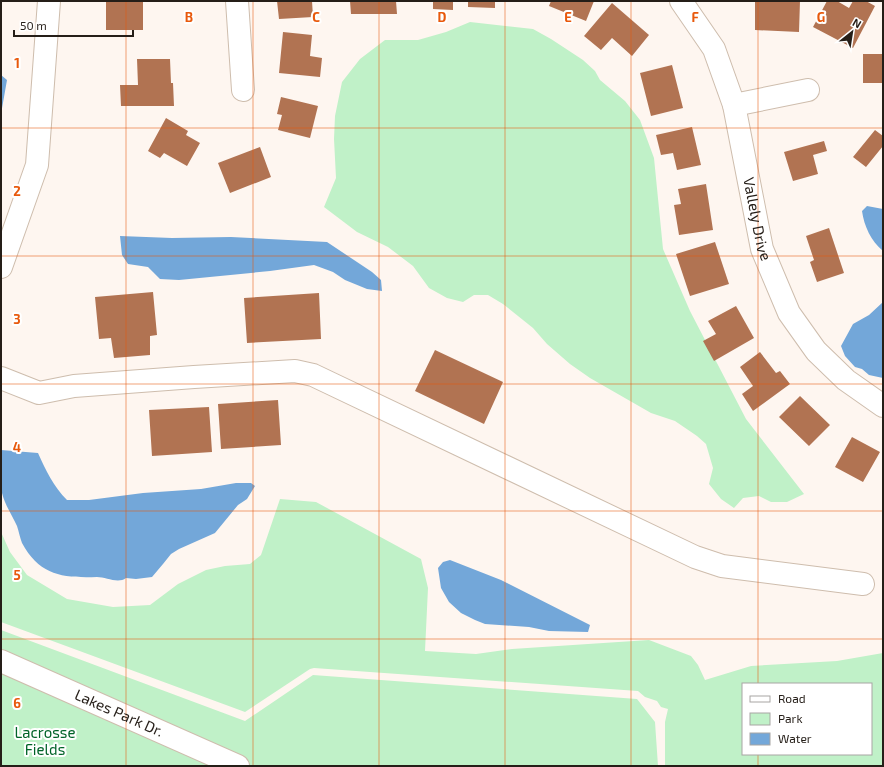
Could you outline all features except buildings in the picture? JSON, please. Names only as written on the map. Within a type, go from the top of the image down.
[{"type":"street","points":[[1,267],[37,165],[49,1]]},
{"type":"street","points":[[237,1],[243,90]]},
{"type":"street","name":"Vallely Drive","points":[[680,1],[714,49],[734,105],[762,249],[789,313],[816,351],[846,380],[883,406]]},
{"type":"street","points":[[734,105],[808,90]]},
{"type":"street","points":[[1,378],[39,393],[74,386],[194,377],[295,370],[313,374],[695,557],[722,566],[863,584]]},
{"type":"street","name":"Lakes Park Dr.","points":[[1,661],[238,766]]},
{"type":"green space","points":[[470,22],[533,29],[551,39],[583,60],[595,71],[600,80],[625,101],[640,120],[654,158],[663,249],[690,311],[746,419],[804,494],[787,502],[771,502],[759,496],[743,498],[734,508],[721,499],[709,484],[713,468],[706,444],[697,436],[675,421],[651,413],[590,378],[570,364],[547,344],[533,328],[503,304],[488,295],[474,295],[463,302],[447,298],[429,288],[413,266],[388,247],[357,232],[324,207],[336,178],[334,139],[335,116],[342,82],[360,59],[385,40],[418,40],[446,32]]},
{"type":"green space","points":[[280,499],[316,502],[421,559],[428,588],[425,651],[476,654],[512,649],[649,640],[691,656],[698,665],[705,680],[751,666],[837,661],[883,653],[883,766],[665,766],[665,722],[668,709],[661,707],[657,701],[645,697],[638,691],[314,668],[310,669],[245,712],[1,622],[1,532],[10,552],[27,575],[67,599],[113,607],[150,605],[178,584],[206,570],[225,566],[250,564],[261,555]]},
{"type":"green space","name":"Lacrosse Fields","points":[[1,630],[245,721],[313,675],[637,699],[655,722],[658,766],[1,766]]},
{"type":"water","points":[[1,75],[7,80],[1,114]]},
{"type":"water","points":[[867,206],[883,209],[883,251],[875,243],[866,228],[862,211]]},
{"type":"water","points":[[120,236],[172,238],[231,237],[327,242],[372,272],[381,280],[382,291],[367,289],[345,280],[333,272],[314,265],[179,280],[160,279],[148,267],[128,264],[122,255]]},
{"type":"water","points":[[883,302],[883,378],[869,375],[862,369],[855,367],[845,356],[841,346],[853,324],[869,315]]},
{"type":"water","points":[[1,450],[38,453],[54,484],[67,500],[89,500],[143,493],[201,489],[236,483],[251,483],[255,486],[247,499],[238,505],[215,533],[171,554],[152,577],[116,580],[101,577],[73,577],[54,573],[45,569],[29,554],[22,543],[17,526],[2,493]]},
{"type":"water","points":[[450,560],[501,580],[590,625],[588,632],[549,631],[529,627],[485,624],[461,613],[449,602],[441,588],[438,568],[443,562]]}]
